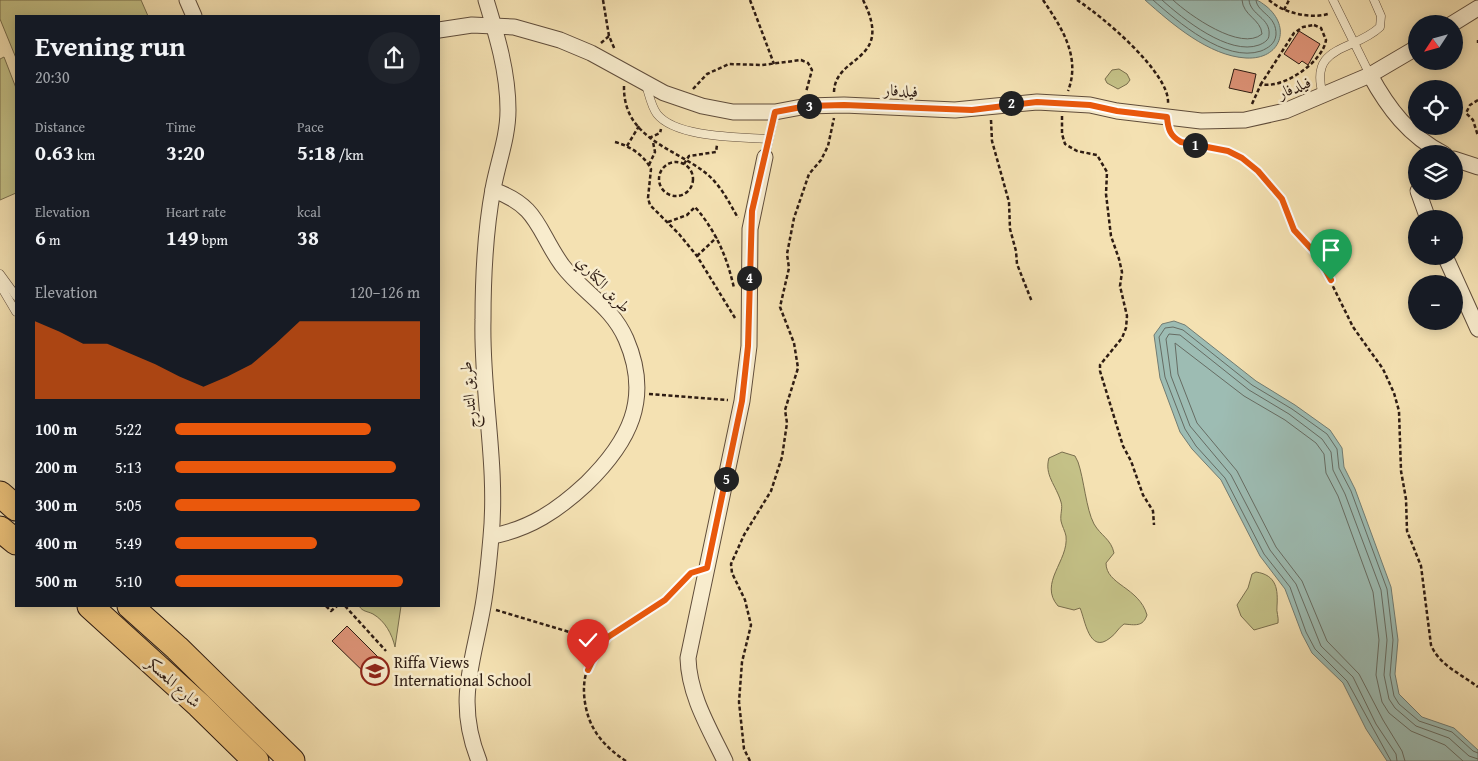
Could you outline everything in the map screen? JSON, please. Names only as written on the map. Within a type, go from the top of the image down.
[{"type":"main road","points":[[0,494],[15,507]]},
{"type":"main road","points":[[0,529],[15,541]]},
{"type":"main road","name":"شارع المعسكر","points":[[91,607],[199,705],[256,761]]},
{"type":"main road","name":"شارع المعسكر","points":[[131,607],[177,648],[292,761]]},
{"type":"street","points":[[187,0],[194,15]]},
{"type":"street","name":"طريق التدرج","points":[[479,761],[470,733],[466,700],[469,671],[483,606],[492,536],[492,480],[482,337],[485,258],[493,190],[506,139],[508,109],[505,74],[495,26],[486,0]]},
{"type":"street","points":[[1463,17],[1478,8]]},
{"type":"street","name":"فيلدفار","points":[[440,30],[472,24],[514,27],[560,40],[591,52],[645,83],[683,100],[733,112],[775,112],[807,106],[947,110],[992,107],[1011,103],[1064,102],[1201,121],[1245,120],[1285,111],[1370,75],[1408,53]]},
{"type":"street","points":[[1370,75],[1384,100],[1401,122],[1423,145]]},
{"type":"street","points":[[725,761],[695,697],[688,669],[689,648],[742,401],[748,346],[750,229],[765,157]]},
{"type":"street","points":[[1463,162],[1478,167]]},
{"type":"street","name":"طريق الكناري","points":[[492,536],[516,530],[542,519],[568,501],[607,463],[627,433],[632,420],[636,394],[631,352],[612,315],[563,266],[543,230],[529,211],[512,198],[493,190]]},
{"type":"street","points":[[1449,265],[1478,329]]},
{"type":"lane","points":[[1333,0],[1370,75]]},
{"type":"lane","points":[[1323,95],[1319,76],[1324,61],[1331,54],[1380,27],[1381,16],[1374,0]]},
{"type":"lane","points":[[645,83],[655,112],[664,120],[696,132],[718,136],[768,139]]},
{"type":"lane","points":[[765,157],[775,112]]},
{"type":"lane","points":[[0,275],[15,295]]},
{"type":"lane","points":[[0,285],[15,310]]},
{"type":"path","points":[[603,0],[610,36]]},
{"type":"path","points":[[750,0],[774,64]]},
{"type":"path","points":[[750,761],[744,749],[739,702],[742,662],[750,625],[745,600],[732,573],[730,564],[744,535],[771,491],[782,456],[786,431],[785,410],[798,368],[794,343],[780,307],[788,268],[788,248],[794,218],[809,174],[821,160],[828,146],[835,106],[835,83],[847,67],[864,53],[869,44],[873,24],[862,0]]},
{"type":"path","points":[[1042,0],[1062,29],[1074,66],[1072,81],[1064,102],[1061,121],[1065,144],[1077,151],[1096,155],[1107,172],[1106,194],[1111,236],[1122,272],[1120,286],[1126,306],[1126,328],[1122,338],[1100,365],[1100,371],[1123,446],[1131,460],[1143,495],[1153,511],[1154,525]]},
{"type":"path","points":[[1077,0],[1091,8],[1152,66],[1167,91],[1168,128],[1175,138],[1181,142],[1228,151],[1242,158],[1273,187],[1285,205],[1294,230],[1318,256],[1353,327],[1383,369],[1394,393],[1399,411],[1401,471],[1406,499],[1407,530],[1421,566],[1431,645],[1434,653],[1442,662],[1478,688]]},
{"type":"path","points":[[1269,0],[1284,10],[1317,17],[1337,11]]},
{"type":"path","points":[[1284,10],[1289,0]]},
{"type":"path","points":[[1314,25],[1317,17]]},
{"type":"path","points":[[1245,120],[1260,84],[1294,33],[1303,27],[1314,25],[1324,32],[1326,40],[1323,49],[1312,61],[1286,82],[1275,86],[1260,84]]},
{"type":"path","points":[[683,100],[700,80],[714,69],[729,64],[774,64],[800,60],[808,63],[812,70],[806,88],[807,106]]},
{"type":"path","points":[[625,72],[625,99],[639,126],[652,141],[686,160],[716,183],[739,220],[750,229]]},
{"type":"path","points":[[1478,100],[1470,105],[1466,113],[1473,120],[1478,136]]},
{"type":"path","points":[[992,107],[992,140],[1009,202],[1010,229],[1020,275],[1032,302]]},
{"type":"path","points":[[627,146],[639,126]]},
{"type":"path","points":[[684,164],[689,156],[716,152],[718,136]]},
{"type":"path","points":[[649,165],[655,152],[652,141]]},
{"type":"path","points":[[615,142],[627,146],[652,169],[648,198],[650,206],[668,222],[697,256],[736,319],[738,311]]},
{"type":"path","points":[[672,162],[684,164],[692,172],[693,178],[690,189],[680,196],[669,194],[661,186],[660,174],[662,169],[672,162]]},
{"type":"path","points":[[668,222],[687,215],[696,207],[717,237],[725,254],[735,291]]},
{"type":"path","points":[[697,256],[717,237]]},
{"type":"path","points":[[636,394],[742,401]]},
{"type":"path","points":[[626,761],[611,752],[598,736],[587,713],[584,692],[586,679],[596,653],[618,629],[665,600],[691,573],[707,568]]},
{"type":"path","points":[[483,606],[576,634],[596,653]]},
{"type":"path","points":[[346,607],[386,651]]},
{"type":"shaded area","points":[[0,0],[141,0],[148,15],[15,15],[15,56],[0,19]]},
{"type":"shaded area","points":[[4,57],[15,85],[15,193],[0,200],[0,59]]},
{"type":"shaded area","points":[[1119,69],[1127,74],[1130,80],[1118,89],[1107,83],[1105,79],[1112,70]]},
{"type":"shaded area","points":[[1062,452],[1075,456],[1080,469],[1091,518],[1113,548],[1114,553],[1106,563],[1107,570],[1117,582],[1137,598],[1147,615],[1141,623],[1135,625],[1124,624],[1103,642],[1097,642],[1089,634],[1080,608],[1074,610],[1058,606],[1051,589],[1066,545],[1066,536],[1061,521],[1061,502],[1049,475],[1048,464],[1049,458]]},
{"type":"shaded area","points":[[1256,572],[1268,576],[1275,584],[1278,623],[1254,630],[1241,616],[1237,605],[1248,588],[1252,574]]},
{"type":"shaded area","points":[[360,607],[401,607],[395,647],[392,637],[384,624],[373,614]]},
{"type":"water","points":[[1145,0],[1256,0],[1274,14],[1279,23],[1279,41],[1268,54],[1246,58],[1232,56],[1205,45],[1192,37]]},
{"type":"water","points":[[1174,321],[1185,325],[1256,381],[1295,405],[1330,430],[1342,448],[1344,467],[1355,489],[1391,587],[1398,640],[1395,674],[1399,694],[1422,717],[1454,728],[1478,750],[1478,761],[1387,761],[1366,729],[1343,683],[1312,653],[1302,634],[1285,589],[1260,556],[1221,480],[1192,449],[1180,432],[1160,378],[1154,335],[1162,324]]},
{"type":"building","points":[[1299,31],[1320,44],[1308,65],[1302,61],[1299,64],[1284,54]]},
{"type":"building","points":[[1234,69],[1256,74],[1252,93],[1229,88]]},
{"type":"building","points":[[347,626],[387,666],[373,681],[332,641]]},
{"type":"place","name":"Riffa Views International School","points":[[375,671]]},
{"type":"route","points":[[588,670],[596,653],[608,637],[665,600],[691,573],[701,568],[707,568],[746,377],[750,229],[752,211],[775,112],[807,106],[844,105],[972,110],[1011,103],[1064,102],[1167,117],[1168,128],[1171,134],[1181,142],[1228,151],[1242,158],[1258,171],[1282,199],[1294,230],[1300,239],[1318,256],[1331,280]]}]
